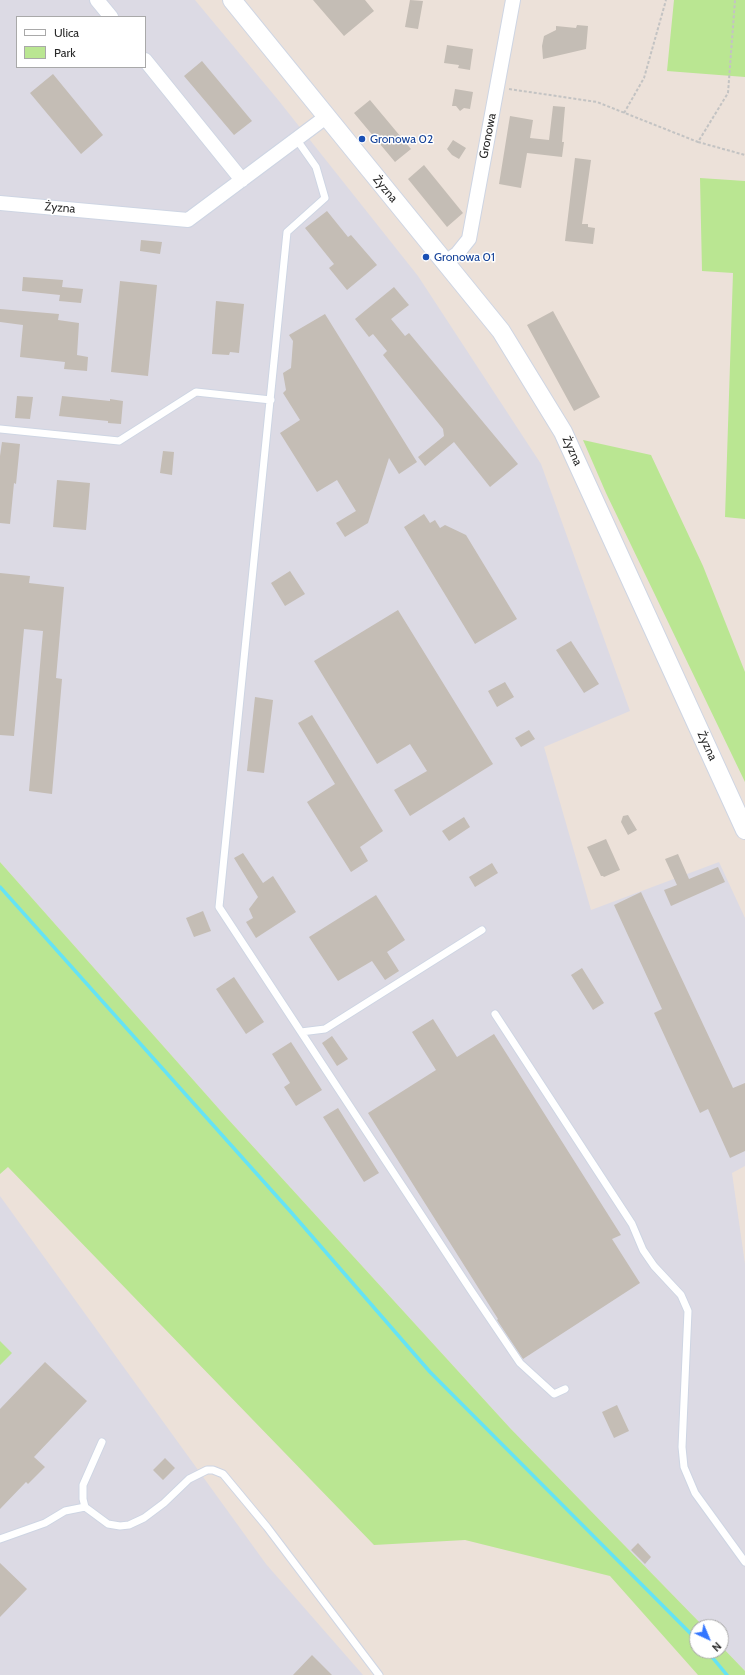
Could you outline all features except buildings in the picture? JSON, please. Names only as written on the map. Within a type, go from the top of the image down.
[{"type":"street","points":[[97,0],[110,16]]},
{"type":"street","name":"Żyzna","points":[[232,0],[501,331],[563,432],[745,830]]},
{"type":"street","name":"Gronowa","points":[[445,262],[458,254],[469,239],[513,0]]},
{"type":"street","points":[[146,61],[242,180]]},
{"type":"street","name":"Żyzna","points":[[0,203],[188,220],[326,117]]},
{"type":"lane","points":[[297,140],[316,167],[325,198],[287,232],[219,908],[520,1363],[554,1394],[565,1388]]},
{"type":"lane","points":[[0,429],[119,441],[196,392],[271,400]]},
{"type":"lane","points":[[301,1032],[325,1029],[482,930]]},
{"type":"lane","points":[[494,1014],[632,1224],[643,1250],[654,1266],[681,1295],[688,1311],[682,1447],[684,1467],[695,1493],[745,1562]]},
{"type":"lane","points":[[102,1442],[83,1485],[83,1499],[85,1507],[108,1524],[120,1526],[129,1525],[144,1518],[164,1503],[189,1479],[207,1470],[213,1470],[223,1474],[267,1527],[379,1675]]},
{"type":"lane","points":[[0,1539],[45,1523],[65,1511],[85,1507]]},
{"type":"path","points":[[624,113],[644,78],[666,0]]},
{"type":"path","points":[[698,142],[728,93],[735,0]]},
{"type":"path","points":[[497,87],[597,102],[698,142],[745,155]]},
{"type":"shaded area","points":[[0,0],[195,0],[279,101],[418,276],[541,464],[630,711],[544,747],[591,910],[719,862],[745,918],[745,1166],[732,1173],[745,1264],[745,1671],[729,1654],[729,1619],[696,1619],[510,1428],[227,1118],[0,862]]},
{"type":"shaded area","points":[[0,1196],[266,1564],[363,1675],[0,1675]]},
{"type":"green space","points":[[674,0],[745,0],[745,77],[667,71]]},
{"type":"green space","points":[[700,178],[745,181],[745,519],[725,517],[733,273],[702,271]]},
{"type":"green space","points":[[583,440],[651,455],[703,566],[745,672],[745,782],[606,493]]},
{"type":"green space","points":[[0,862],[227,1118],[510,1428],[696,1619],[689,1619],[689,1659],[729,1659],[729,1654],[745,1671],[745,1675],[698,1675],[610,1576],[465,1540],[374,1545],[8,1167],[0,1174]]},
{"type":"green space","points":[[0,1341],[12,1353],[0,1365]]},
{"type":"waterway","points":[[0,887],[290,1211],[430,1372],[689,1632]]},
{"type":"waterway","points":[[714,1659],[727,1675]]},
{"type":"place","name":"Gronowa 02","points":[[362,139]]},
{"type":"place","name":"Gronowa 01","points":[[426,257]]}]
